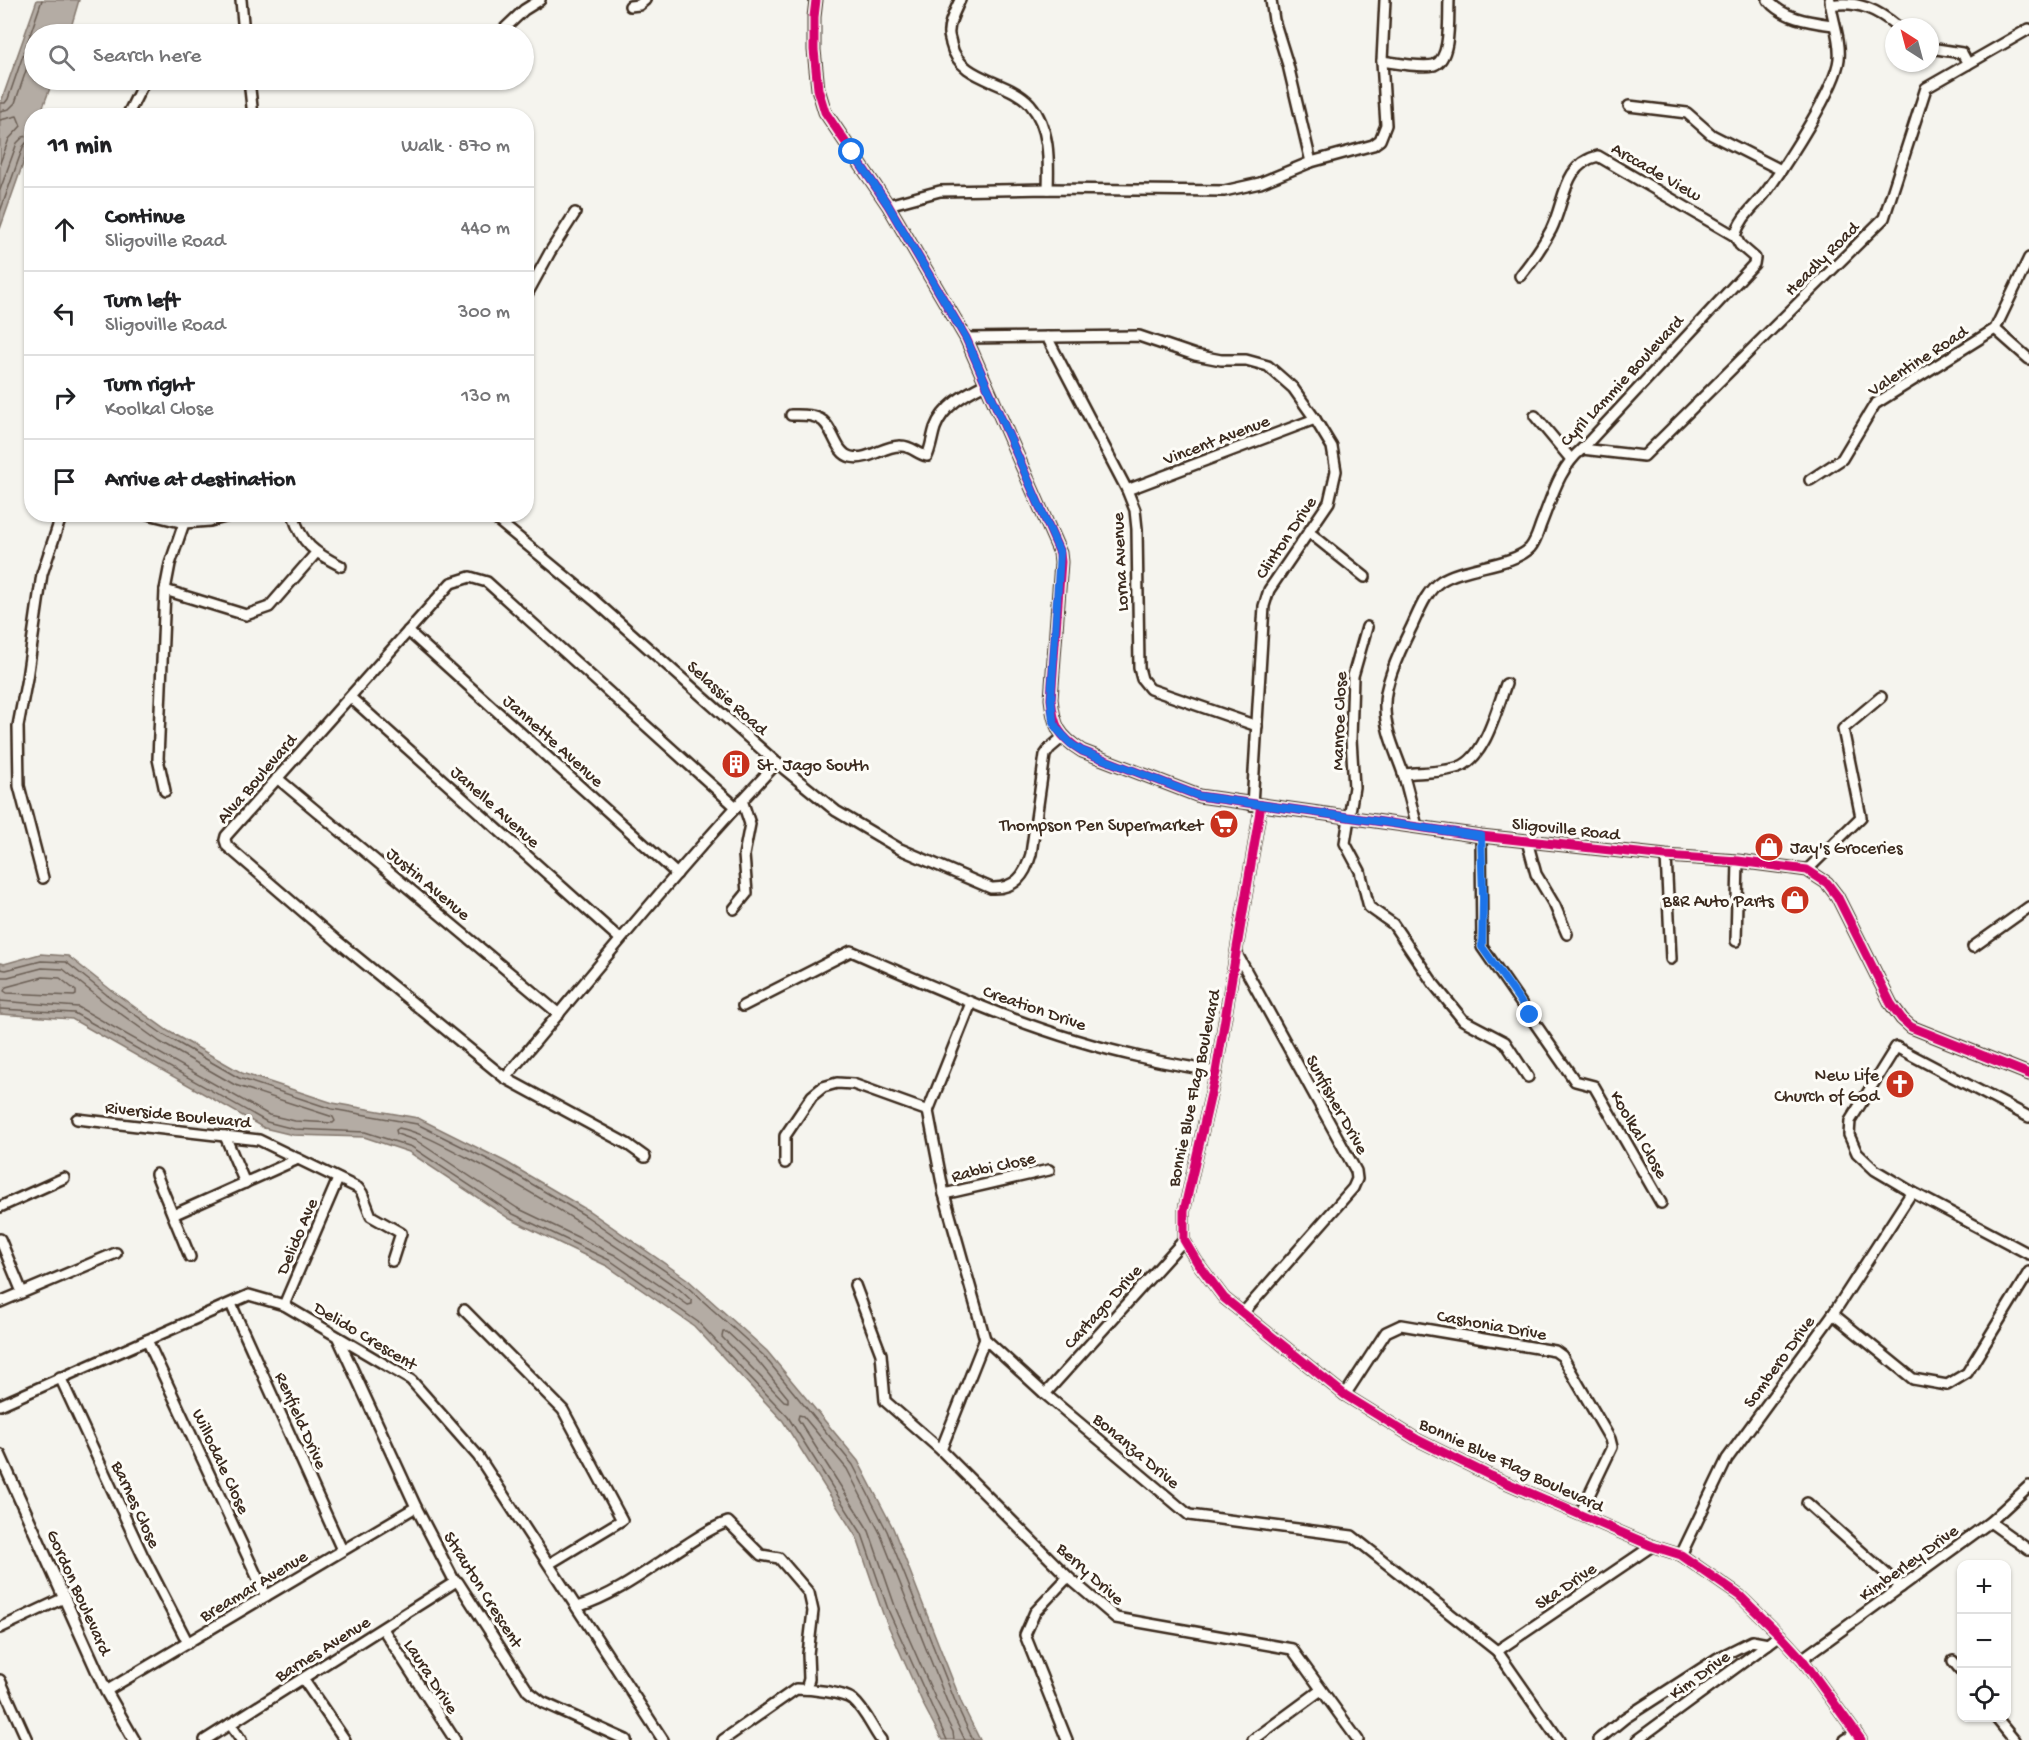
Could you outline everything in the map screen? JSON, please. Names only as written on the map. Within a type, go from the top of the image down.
[{"type":"street","points":[[241,0],[243,24]]},
{"type":"street","points":[[509,24],[524,10],[540,0]]},
{"type":"street","points":[[630,6],[639,5],[645,0]]},
{"type":"street","points":[[816,0],[814,50],[820,100],[825,112],[888,205],[966,338],[1060,553],[1051,699],[1053,720],[1063,737]]},
{"type":"street","points":[[960,0],[949,31],[952,48],[958,62],[973,74],[1010,89],[1030,105],[1043,128],[1049,153],[1048,189]]},
{"type":"street","points":[[1271,0],[1274,20],[1288,65],[1311,162]]},
{"type":"street","points":[[888,205],[940,191],[1048,189],[1224,191],[1260,183],[1311,162],[1364,148],[1380,140],[1386,125],[1382,61],[1385,0]]},
{"type":"street","points":[[1382,61],[1434,65],[1441,60],[1446,51],[1449,0]]},
{"type":"street","points":[[1768,0],[1782,12],[1811,22],[1833,25]]},
{"type":"street","points":[[1735,236],[1743,217],[1763,196],[1781,170],[1827,91],[1835,72],[1839,59],[1838,40],[1830,3],[1858,4],[1882,13],[1888,18]]},
{"type":"street","name":"Headly Road","points":[[1582,448],[1644,456],[1884,218],[1926,88],[2029,29]]},
{"type":"street","points":[[1939,49],[1962,53],[1968,64]]},
{"type":"street","points":[[131,108],[140,90]]},
{"type":"street","points":[[250,90],[252,108]]},
{"type":"street","points":[[1629,106],[1687,113],[1712,135],[1781,170]]},
{"type":"street","name":"Arccade View","points":[[1520,276],[1538,253],[1552,228],[1569,178],[1577,166],[1586,159],[1598,156],[1735,236]]},
{"type":"street","points":[[534,281],[575,213]]},
{"type":"street","name":"Cyril Lammie Boulevard","points":[[1417,826],[1403,774],[1386,728],[1384,701],[1391,675],[1406,638],[1427,595],[1440,582],[1454,574],[1518,556],[1528,550],[1535,541],[1560,476],[1570,458],[1582,448],[1754,264],[1755,258],[1735,236]]},
{"type":"street","name":"Valentine Road","points":[[1810,480],[1842,459],[1875,404],[1995,329],[2029,258]]},
{"type":"street","points":[[1995,329],[2029,359]]},
{"type":"street","name":"Clinton Drive","points":[[966,338],[1139,336],[1195,355],[1221,360],[1246,360],[1268,366],[1293,388],[1315,419],[1332,447],[1336,471],[1329,502],[1269,590],[1263,606],[1256,805]]},
{"type":"street","name":"Lorna Avenue","points":[[1047,337],[1127,490],[1135,510],[1139,668],[1142,679],[1150,689],[1257,726]]},
{"type":"street","points":[[791,415],[809,416],[824,422],[845,455],[853,458],[903,445],[927,456],[938,420],[967,393],[985,384]]},
{"type":"street","points":[[1535,416],[1570,458]]},
{"type":"street","name":"Vincent Avenue","points":[[1127,490],[1315,419]]},
{"type":"street","points":[[43,878],[19,786],[18,726],[42,574],[59,522]]},
{"type":"street","points":[[180,522],[197,522]]},
{"type":"street","points":[[296,522],[303,538],[316,554],[341,566]]},
{"type":"street","name":"Selassie Road","points":[[500,522],[594,600],[777,763],[836,811],[900,849],[991,888],[1005,887],[1013,883],[1027,869],[1045,755],[1063,737]]},
{"type":"street","points":[[165,791],[158,759],[165,590],[170,564],[184,523]]},
{"type":"street","points":[[1310,533],[1365,577]]},
{"type":"street","points":[[165,590],[246,615],[269,607],[316,554]]},
{"type":"street","name":"Alva Boulevard","points":[[645,1157],[627,1144],[505,1078],[336,940],[227,846],[226,836],[451,583],[470,577],[487,582],[739,803]]},
{"type":"street","name":"Manroe Close","points":[[1367,627],[1353,676],[1351,739],[1354,787],[1345,843],[1360,871],[1369,906],[1392,924],[1462,1020],[1505,1042],[1528,1077]]},
{"type":"street","name":"Jannette Avenue","points":[[408,631],[677,874]]},
{"type":"street","points":[[1403,774],[1459,767],[1469,762],[1488,734],[1506,684]]},
{"type":"street","name":"Janelle Avenue","points":[[350,697],[620,939]]},
{"type":"street","points":[[1807,870],[1862,817],[1842,729],[1881,697]]},
{"type":"street","name":"Sligoville Road","points":[[1063,737],[1082,751],[1199,796],[1481,836],[1807,870],[1827,883],[1837,896],[1891,1004],[1902,1020],[1911,1027],[2029,1074]]},
{"type":"street","points":[[505,1078],[620,939],[777,763]]},
{"type":"street","name":"Justin Avenue","points":[[278,778],[559,1014]]},
{"type":"street","points":[[734,909],[747,893],[744,855],[750,824],[739,803]]},
{"type":"street","name":"Bonnie Blue Flag Boulevard","points":[[1256,805],[1237,954],[1216,1072],[1184,1211],[1184,1240],[1224,1298],[1345,1395],[1418,1440],[1491,1476],[1652,1546],[1681,1555],[1740,1596],[1802,1659],[1858,1736]]},
{"type":"street","name":"Koolkal Close","points":[[1481,836],[1482,947],[1575,1081],[1594,1086],[1661,1203]]},
{"type":"street","points":[[1527,841],[1536,874],[1555,906],[1567,934]]},
{"type":"street","points":[[1666,856],[1671,959]]},
{"type":"street","points":[[1736,941],[1738,861]]},
{"type":"street","points":[[1972,947],[2029,907]]},
{"type":"street","name":"Creation Drive","points":[[743,1006],[851,951],[971,1003],[1050,1031],[1138,1057],[1216,1072]]},
{"type":"street","name":"Sunfisher Drive","points":[[1237,954],[1356,1171],[1357,1179],[1353,1188],[1243,1312]]},
{"type":"street","points":[[941,1450],[985,1339],[944,1194],[928,1111],[971,1003]]},
{"type":"street","points":[[2029,1117],[1896,1047],[1850,1121],[1849,1135],[1857,1153],[1875,1170],[2029,1254]]},
{"type":"street","points":[[785,1163],[785,1136],[812,1096],[823,1088],[837,1083],[853,1084],[928,1111]]},
{"type":"street","name":"Riverside Boulevard","points":[[77,1119],[259,1140],[360,1191],[370,1216],[400,1231],[402,1235],[392,1261]]},
{"type":"street","points":[[225,1136],[245,1183]]},
{"type":"street","points":[[173,1215],[298,1159]]},
{"type":"street","name":"Rabbi Close","points":[[944,1194],[1049,1170]]},
{"type":"street","points":[[156,1174],[190,1257]]},
{"type":"street","points":[[0,1207],[64,1178]]},
{"type":"street","name":"Delido Ave","points":[[284,1305],[338,1179]]},
{"type":"street","name":"Sombero Drive","points":[[1681,1555],[1727,1459],[1833,1314],[1912,1192]]},
{"type":"street","points":[[0,1239],[22,1292]]},
{"type":"street","name":"Cartago Drive","points":[[1045,1394],[1184,1240]]},
{"type":"street","points":[[0,1302],[116,1253]]},
{"type":"street","points":[[1833,1314],[1913,1379],[1947,1386],[1966,1373],[2029,1272]]},
{"type":"street","name":"Berry Drive","points":[[855,1285],[881,1354],[885,1401],[941,1450],[1068,1577],[1116,1618],[1292,1649],[1358,1740]]},
{"type":"street","name":"Delido Crescent","points":[[0,1405],[249,1295],[284,1305],[411,1380],[478,1456],[663,1740]]},
{"type":"street","name":"Renfield Drive","points":[[231,1304],[342,1550]]},
{"type":"street","points":[[464,1310],[563,1410],[622,1520],[549,1564]]},
{"type":"street","name":"Cashonia Drive","points":[[1345,1395],[1386,1332],[1401,1325],[1555,1351],[1562,1356],[1610,1439],[1612,1447],[1580,1514]]},
{"type":"street","name":"Strauton Crescent","points":[[338,1338],[416,1507],[455,1582],[458,1582],[528,1691],[542,1702],[626,1740]]},
{"type":"street","name":"Bonanza Drive","points":[[985,1339],[1045,1394],[1189,1515],[1352,1536],[1497,1651],[1559,1740]]},
{"type":"street","name":"Willodale Close","points":[[147,1340],[266,1596]]},
{"type":"street","name":"Barnes Close","points":[[60,1377],[142,1554],[188,1644]]},
{"type":"street","name":"Gordon Boulevard","points":[[0,1455],[106,1690],[134,1740]]},
{"type":"street","name":"Kimberley Drive","points":[[1802,1659],[1990,1522],[2029,1486]]},
{"type":"street","points":[[1807,1503],[1901,1587]]},
{"type":"street","name":"Breamar Avenue","points":[[106,1690],[188,1644],[416,1507]]},
{"type":"street","points":[[577,1607],[597,1601],[705,1533],[726,1522],[731,1523],[761,1555],[779,1558],[809,1593],[813,1611],[808,1654],[809,1679],[806,1689]]},
{"type":"street","points":[[1990,1522],[2029,1550]]},
{"type":"street","name":"Ska Drive","points":[[1497,1651],[1652,1546]]},
{"type":"street","points":[[1068,1577],[1035,1612],[1025,1635],[1068,1740]]},
{"type":"street","name":"Barnes Avenue","points":[[205,1740],[455,1582]]},
{"type":"street","points":[[0,1628],[64,1598]]},
{"type":"street","name":"Laura Drive","points":[[383,1629],[455,1740]]},
{"type":"street","name":"Kim Drive","points":[[1637,1740],[1780,1635]]},
{"type":"street","points":[[1598,1740],[1625,1718],[1718,1658],[1752,1641],[1768,1644]]},
{"type":"street","points":[[1953,1661],[1959,1668]]},
{"type":"street","points":[[303,1678],[345,1740]]},
{"type":"street","points":[[0,1680],[27,1740]]},
{"type":"street","points":[[723,1740],[796,1689],[828,1692],[852,1699],[881,1740]]},
{"type":"street","points":[[1253,1740],[1322,1690]]},
{"type":"street","points":[[1999,1722],[2014,1740]]},
{"type":"street","points":[[230,1724],[241,1740]]},
{"type":"street","points":[[1845,1740],[1858,1736]]},
{"type":"water","points":[[37,0],[79,0],[72,24],[29,24]]},
{"type":"water","points":[[24,37],[24,90],[49,90],[43,108],[24,108],[24,161],[0,229],[0,105]]},
{"type":"water","points":[[40,954],[68,956],[168,1031],[242,1073],[333,1103],[418,1118],[506,1162],[589,1211],[687,1279],[767,1351],[858,1461],[893,1528],[962,1704],[980,1740],[942,1740],[924,1706],[883,1614],[857,1538],[783,1421],[694,1326],[607,1266],[510,1219],[409,1152],[364,1137],[293,1135],[264,1128],[72,1019],[0,1014],[0,963],[4,964]]},
{"type":"cycle path","points":[[816,0],[814,50],[818,89],[825,112],[888,205],[966,338],[1060,553],[1051,699],[1056,723],[1067,740],[1082,751],[1199,796],[1481,836],[1807,870],[1827,883],[1837,896],[1891,1004],[1902,1019],[1911,1027],[2029,1074]]},
{"type":"cycle path","points":[[1261,805],[1216,1072],[1184,1211],[1184,1240],[1197,1262],[1224,1298],[1345,1395],[1418,1440],[1491,1476],[1652,1546],[1681,1555],[1740,1596],[1802,1659],[1861,1740]]},
{"type":"place","name":"St. Jago South","points":[[736,764]]},
{"type":"place","name":"Thompson Pen Supermarket","points":[[1224,824]]},
{"type":"place","name":"Jay's Groceries","points":[[1769,847]]},
{"type":"place","name":"B&R Auto Parts","points":[[1795,900]]},
{"type":"place","name":"New Life Church of God","points":[[1900,1084]]},
{"type":"route","points":[[852,152],[888,205],[966,338],[1057,544],[1061,562],[1051,699],[1053,720],[1063,737],[1082,751],[1199,796],[1481,836],[1482,947],[1530,1015]]}]
